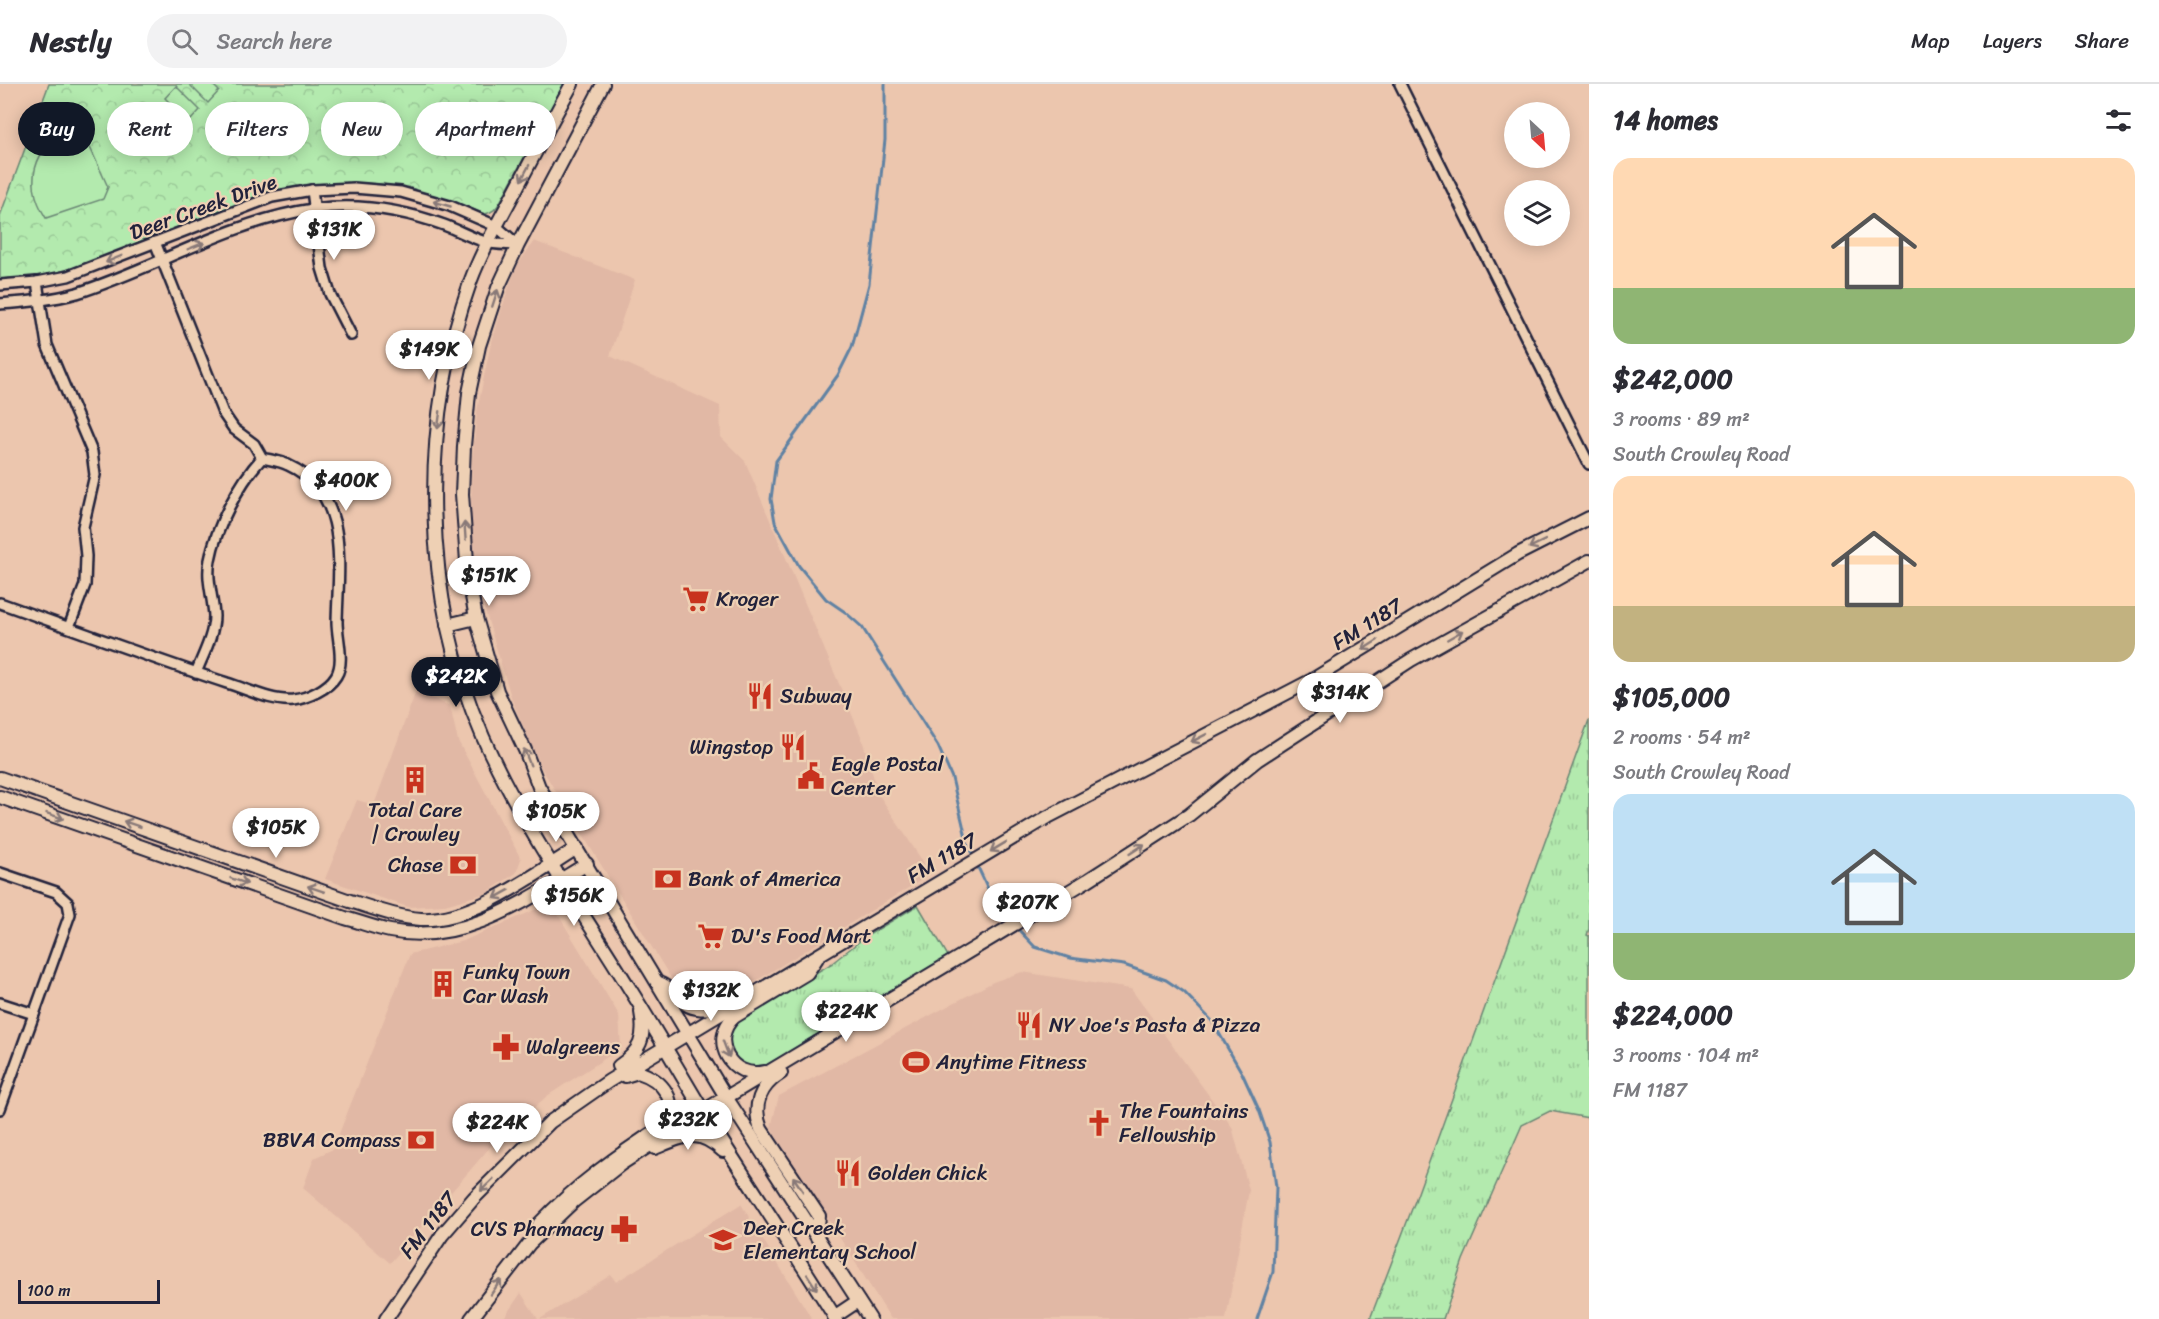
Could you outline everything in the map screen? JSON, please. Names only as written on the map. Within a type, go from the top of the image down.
[{"type":"main road","points":[[572,84],[496,226],[472,279],[443,386],[436,442],[434,502],[438,574],[447,625],[458,669],[483,735],[509,792],[561,879],[703,1111],[835,1318],[858,1301]]},
{"type":"main road","points":[[603,84],[518,245],[498,288],[479,346],[469,395],[462,494],[468,574],[476,618],[496,692],[525,750],[539,787],[726,1097],[870,1319]]},
{"type":"main road","name":"FM 1187","points":[[386,1319],[442,1235],[474,1198],[550,1122],[609,1081],[1048,817],[1312,680],[1518,554],[1589,518]]},
{"type":"main road","points":[[471,1319],[530,1244],[574,1201],[645,1147],[1088,880],[1189,815],[1257,760],[1411,660],[1589,561]]},
{"type":"main road","points":[[447,625],[476,618]]},
{"type":"main road","points":[[0,778],[350,901],[395,915],[423,919],[444,917],[500,896],[577,848]]},
{"type":"main road","points":[[0,797],[391,932],[426,934],[455,930],[483,921],[515,906],[587,864]]},
{"type":"main road","points":[[423,919],[426,934]]},
{"type":"main road","points":[[776,1068],[755,1074],[742,1071],[726,1053],[722,1038],[723,1030],[726,1023],[734,1017],[807,973],[818,957]]},
{"type":"main road","points":[[817,1236],[819,1216],[761,1129],[757,1111],[760,1094],[777,1075],[916,992],[922,979]]},
{"type":"main road","points":[[657,981],[693,1007],[730,1007]]},
{"type":"main road","points":[[550,1122],[556,1111],[633,1056],[642,1037],[640,1005]]},
{"type":"main road","points":[[514,1262],[518,1246],[561,1202],[596,1171],[663,1126],[668,1119],[669,1100],[663,1087],[652,1078],[638,1072],[609,1081]]},
{"type":"main road","points":[[645,1147],[656,1148],[673,1140],[694,1135],[705,1137],[715,1143],[735,1162]]},
{"type":"street","points":[[1400,84],[1589,465]]},
{"type":"street","name":"Deer Creek Drive","points":[[0,285],[37,282],[68,276],[272,197],[312,190],[354,188],[401,192],[450,206],[496,226],[518,245]]},
{"type":"street","points":[[312,190],[322,268],[330,294],[351,335]]},
{"type":"street","name":"Deer Creek Drive","points":[[0,304],[40,300],[85,290],[232,231],[278,216],[314,209],[353,206],[397,212],[443,224],[488,243],[518,245]]},
{"type":"street","points":[[0,603],[196,673],[276,698],[291,700],[305,698],[320,690],[336,675],[340,662],[337,637],[338,540],[332,512],[324,495],[314,483],[287,464],[262,458],[254,444],[234,429],[223,414],[155,242]]},
{"type":"street","points":[[37,282],[47,345],[92,452],[95,475],[83,527],[86,556],[85,585],[69,627]]},
{"type":"street","points":[[196,673],[211,634],[214,617],[208,572],[210,560],[219,531],[243,483],[262,458]]},
{"type":"street","points":[[0,873],[56,892],[68,903],[70,914],[0,1109]]},
{"type":"street","points":[[0,1003],[34,1014]]},
{"type":"shaded area","points":[[534,241],[635,280],[610,356],[720,406],[721,437],[745,461],[861,736],[879,795],[931,874],[720,1003],[695,1003],[687,998],[674,983],[542,769],[512,700],[481,597],[474,554],[471,509],[472,461],[477,411],[490,348],[508,289],[517,266]]},
{"type":"shaded area","points":[[416,691],[450,706],[458,741],[521,859],[516,873],[486,893],[445,905],[408,907],[325,879],[357,800],[374,805]]},
{"type":"shaded area","points":[[551,903],[619,1015],[621,1048],[547,1096],[491,1146],[390,1263],[303,1188],[314,1158],[333,1149],[410,954],[463,941]]},
{"type":"shaded area","points":[[1022,972],[1131,989],[1232,1127],[1249,1190],[1226,1319],[891,1319],[780,1143],[771,1127],[779,1096],[993,982]]},
{"type":"shaded area","name":"Deer Creek Elementary School","points":[[741,1204],[812,1319],[540,1319],[611,1275],[616,1282]]},
{"type":"shaded area","points":[[521,1293],[538,1319],[503,1319]]},
{"type":"green space","points":[[49,84],[564,84],[554,102],[415,102],[415,156],[525,156],[500,202],[494,210],[488,213],[485,214],[429,194],[383,185],[347,183],[314,185],[248,200],[69,269],[36,277],[0,279],[0,216],[22,156],[95,156],[95,102],[42,102]]},
{"type":"green space","points":[[189,84],[212,84],[219,91],[207,102]]},
{"type":"green space","points":[[176,86],[192,102],[169,102],[165,98]]},
{"type":"green space","points":[[193,103],[200,110],[193,118]]},
{"type":"green space","points":[[40,156],[94,156],[108,187],[103,199],[46,218],[38,203],[34,188],[37,162]]},
{"type":"green space","points":[[1589,720],[1589,929],[1587,935],[1589,936],[1589,1118],[1550,1111],[1522,1125],[1463,1260],[1443,1319],[1370,1319],[1415,1201]]},
{"type":"green space","points":[[918,905],[948,956],[760,1069],[745,1067],[736,1058],[729,1047],[727,1038],[730,1028],[744,1016],[831,964],[865,937]]},
{"type":"waterway","points":[[885,84],[885,140],[869,284],[852,347],[838,375],[776,461],[771,499],[775,522],[799,566],[826,599],[862,627],[938,746],[952,778],[968,846],[974,857]]},
{"type":"waterway","points":[[976,863],[996,906],[1011,922]]},
{"type":"waterway","points":[[1015,926],[1035,947],[1070,958],[1124,965],[1166,980],[1184,992],[1212,1021],[1242,1073],[1259,1110],[1270,1142],[1276,1187],[1273,1272],[1257,1319]]},
{"type":"place","name":"Kroger","points":[[696,599]]},
{"type":"place","name":"Subway","points":[[760,696]]},
{"type":"place","name":"Wingstop","points":[[793,747]]},
{"type":"place","name":"Eagle Postal Center","points":[[811,776]]},
{"type":"place","name":"Total Care | Crowley","points":[[415,780]]},
{"type":"place","name":"Chase","points":[[463,865]]},
{"type":"place","name":"Bank of America","points":[[668,879]]},
{"type":"place","name":"DJ's Food Mart","points":[[711,936]]},
{"type":"place","name":"Funky Town Car Wash","points":[[443,984]]},
{"type":"place","name":"NY Joe's Pasta & Pizza","points":[[1029,1025]]},
{"type":"place","name":"Walgreens","points":[[506,1047]]},
{"type":"place","name":"Anytime Fitness","points":[[916,1062]]},
{"type":"place","name":"The Fountains Fellowship","points":[[1099,1123]]},
{"type":"place","name":"BBVA Compass","points":[[421,1140]]},
{"type":"place","name":"Golden Chick","points":[[848,1173]]},
{"type":"place","name":"CVS Pharmacy","points":[[624,1229]]},
{"type":"place","name":"Deer Creek Elementary School","points":[[723,1240]]}]
